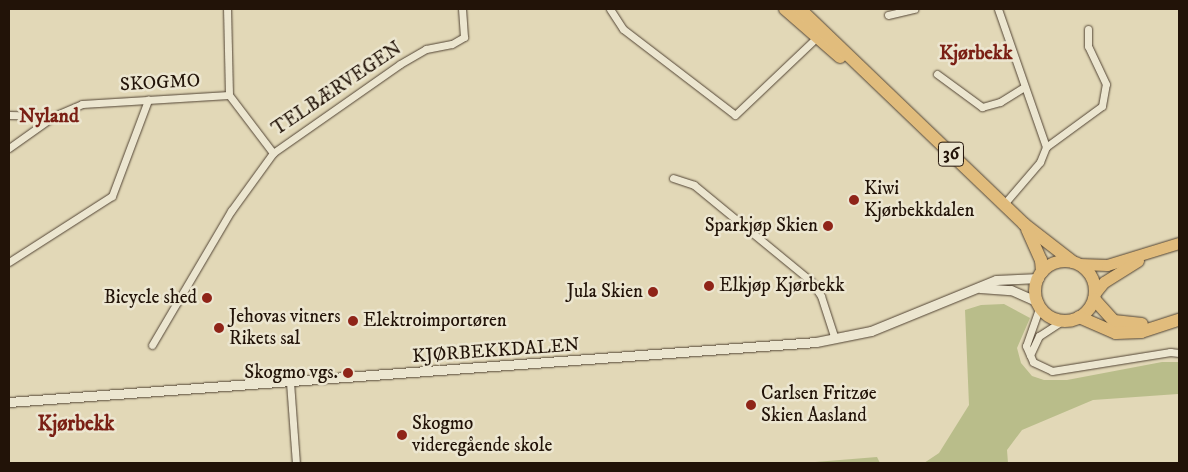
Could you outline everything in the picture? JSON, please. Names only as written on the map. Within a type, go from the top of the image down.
[{"type":"highway","name":"36","points":[[785,9],[876,84]]},
{"type":"highway","name":"36","points":[[800,9],[1024,224],[1076,263],[1093,279],[1094,296],[1108,317],[1126,324],[1179,320]]},
{"type":"highway","name":"36","points":[[1024,224],[1039,254],[1040,275],[1036,290],[1039,304]]},
{"type":"highway","points":[[1040,275],[1060,261],[1076,263]]},
{"type":"highway","points":[[1039,304],[1050,316],[1064,320],[1079,317],[1094,296]]},
{"type":"highway","name":"36","points":[[1079,317],[1116,333],[1141,332],[1179,320]]},
{"type":"main road","points":[[1076,263],[1107,265],[1150,254],[1179,243]]},
{"type":"main road","points":[[1094,296],[1104,282],[1150,254]]},
{"type":"street","points":[[227,9],[230,95],[273,153]]},
{"type":"street","name":"TELBÆRVEGEN","points":[[152,345],[236,204],[273,153],[400,64],[426,49],[458,42],[466,31],[462,9]]},
{"type":"street","points":[[610,9],[623,29],[735,115],[812,42]]},
{"type":"street","points":[[888,15],[914,9]]},
{"type":"street","points":[[998,9],[1046,147]]},
{"type":"street","points":[[1004,204],[1040,162],[1046,147],[1102,106],[1106,84],[1088,46],[1088,29]]},
{"type":"street","points":[[937,74],[982,107],[1000,102],[1024,86]]},
{"type":"street","name":"SKOGMO","points":[[9,115],[54,116],[82,104],[230,95]]},
{"type":"street","points":[[9,262],[112,196],[148,100]]},
{"type":"street","points":[[9,148],[54,116]]},
{"type":"street","points":[[673,178],[694,185],[811,281],[822,296],[835,339]]},
{"type":"street","name":"KJØRBEKKDALEN","points":[[9,402],[835,339],[887,325],[975,287],[996,280],[1040,275]]},
{"type":"street","name":"KJØRBEKKDALEN","points":[[975,287],[1011,290],[1039,304]]},
{"type":"street","points":[[1039,304],[1026,346],[1038,366],[1052,371],[1170,352],[1179,353]]},
{"type":"street","points":[[1030,355],[1039,336],[1064,320]]},
{"type":"street","points":[[290,382],[296,463]]},
{"type":"green space","points":[[1004,304],[1030,318],[1017,348],[1021,363],[1032,376],[1044,380],[1067,380],[1162,362],[1179,362],[1179,398],[1178,394],[1093,400],[1022,430],[1007,450],[1008,463],[924,463],[939,453],[969,405],[965,310],[981,305]]},
{"type":"green space","points":[[877,457],[880,463],[803,463]]},
{"type":"place","name":"Kiwi Kjørbekkdalen","points":[[854,200]]},
{"type":"place","name":"Sparkjøp Skien","points":[[828,226]]},
{"type":"place","name":"Elkjøp Kjørbekk","points":[[709,286]]},
{"type":"place","name":"Jula Skien","points":[[653,292]]},
{"type":"place","name":"Bicycle shed","points":[[207,298]]},
{"type":"place","name":"Elektroimportøren","points":[[353,321]]},
{"type":"place","name":"Jehovas vitners Rikets sal","points":[[219,328]]},
{"type":"place","name":"Skogmo vgs.","points":[[348,373]]},
{"type":"place","name":"Carlsen Fritzøe Skien Aasland","points":[[751,405]]},
{"type":"place","name":"Skogmo videregående skole","points":[[402,435]]},
{"type":"district","name":"Kjørbekk","points":[[976,53]]},
{"type":"district","name":"Nyland","points":[[49,116]]},
{"type":"district","name":"Kjørbekk","points":[[76,424]]}]
